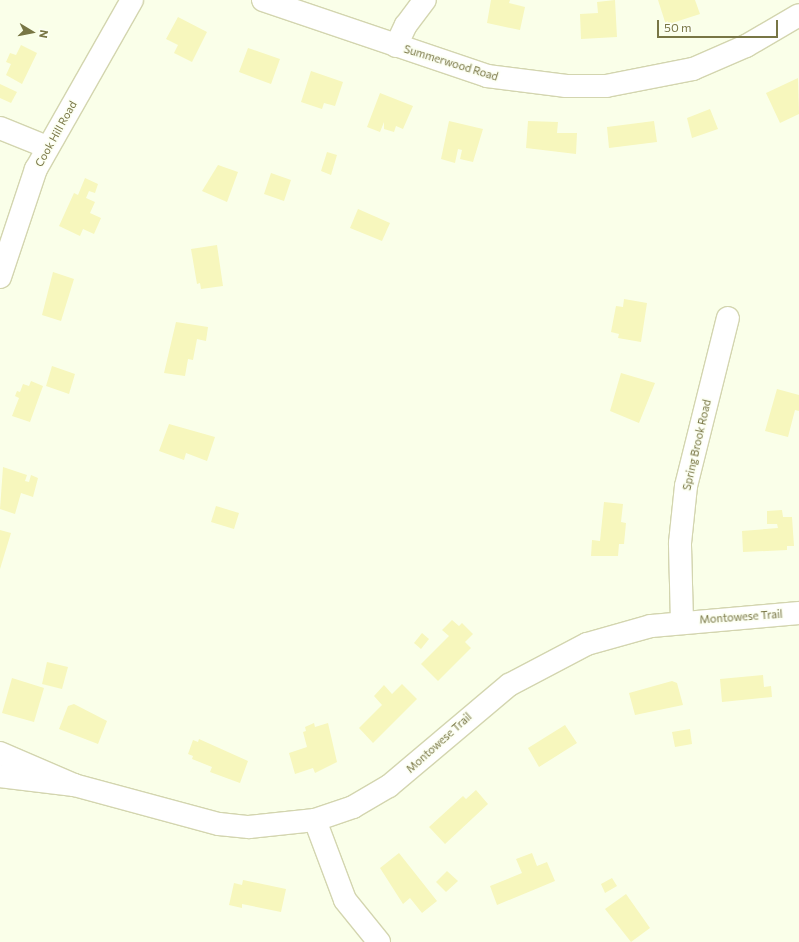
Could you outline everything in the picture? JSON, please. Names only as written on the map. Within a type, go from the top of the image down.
[{"type":"street","name":"Cook Hill Road","points":[[0,277],[24,200],[47,147],[132,0]]},
{"type":"street","name":"Summerwood Road","points":[[263,0],[487,76],[530,84],[606,86],[693,69],[746,46],[799,15]]},
{"type":"street","points":[[396,46],[406,25],[425,0]]},
{"type":"street","points":[[0,128],[47,147]]},
{"type":"street","name":"Spring Brook Road","points":[[682,622],[680,543],[686,486],[728,318]]},
{"type":"street","name":"Montowese Trail","points":[[0,776],[74,785],[219,824],[249,827],[315,820],[353,807],[389,786],[477,709],[535,669],[586,644],[627,631],[682,622],[799,613]]},
{"type":"street","name":"Montowese Trail","points":[[0,753],[74,785]]},
{"type":"street","points":[[315,820],[346,900],[380,942]]},
{"type":"building","points":[[491,0],[510,0],[509,3],[525,7],[520,30],[487,23]]},
{"type":"building","points":[[615,0],[617,37],[581,39],[580,14],[598,13],[597,2]]},
{"type":"building","points":[[658,0],[695,0],[700,14],[666,25]]},
{"type":"building","points":[[178,17],[207,32],[192,62],[174,53],[178,45],[166,39]]},
{"type":"building","points":[[21,45],[37,53],[22,84],[6,75],[11,64],[6,62],[10,53],[16,55]]},
{"type":"building","points":[[248,48],[280,59],[271,84],[239,72]]},
{"type":"building","points":[[311,71],[343,82],[335,106],[324,103],[322,109],[301,102]]},
{"type":"building","points":[[798,78],[799,114],[780,123],[766,93]]},
{"type":"building","points":[[0,84],[17,92],[11,103],[0,98]]},
{"type":"building","points":[[380,93],[413,106],[403,129],[396,126],[394,132],[384,129],[384,122],[380,132],[367,127]]},
{"type":"building","points":[[710,109],[718,129],[692,138],[687,118]]},
{"type":"building","points":[[449,121],[483,129],[473,162],[460,159],[462,150],[458,149],[455,163],[441,159]]},
{"type":"building","points":[[528,121],[558,122],[557,133],[577,133],[576,154],[526,148]]},
{"type":"building","points":[[654,121],[657,142],[609,148],[607,127]]},
{"type":"building","points":[[327,152],[337,155],[331,175],[321,171]]},
{"type":"building","points":[[218,165],[238,172],[227,202],[202,191]]},
{"type":"building","points":[[271,173],[291,180],[284,201],[264,194]]},
{"type":"building","points":[[85,178],[98,184],[95,193],[89,191],[86,198],[95,202],[90,213],[101,218],[94,234],[83,229],[80,236],[59,226],[74,193],[78,195]]},
{"type":"building","points":[[358,209],[390,223],[382,241],[350,228]]},
{"type":"building","points":[[217,245],[223,286],[201,289],[200,283],[197,284],[191,249]]},
{"type":"building","points":[[53,272],[74,279],[61,321],[42,315]]},
{"type":"building","points":[[624,299],[647,303],[641,342],[618,338],[619,334],[611,332],[616,306],[623,307]]},
{"type":"building","points":[[176,322],[208,327],[206,341],[197,339],[193,360],[188,359],[185,376],[164,373]]},
{"type":"building","points":[[52,366],[75,374],[69,394],[46,386]]},
{"type":"building","points":[[621,373],[655,383],[639,423],[610,411]]},
{"type":"building","points":[[31,381],[43,386],[30,422],[12,416],[19,398],[15,396],[17,391],[20,392],[23,384],[29,386]]},
{"type":"building","points":[[777,389],[799,395],[799,411],[795,410],[788,437],[765,431]]},
{"type":"building","points":[[169,424],[215,437],[207,461],[186,453],[184,460],[159,451]]},
{"type":"building","points":[[3,467],[27,475],[25,481],[29,482],[31,475],[38,478],[33,497],[21,493],[15,514],[0,509]]},
{"type":"building","points":[[604,502],[623,504],[621,522],[626,523],[624,544],[619,544],[618,556],[591,556],[592,540],[600,541]]},
{"type":"building","points":[[216,506],[239,513],[234,529],[211,522]]},
{"type":"building","points":[[782,510],[783,517],[792,517],[794,546],[787,546],[787,550],[743,552],[742,531],[778,528],[777,524],[767,524],[767,511]]},
{"type":"building","points":[[0,530],[11,533],[0,569]]},
{"type":"building","points":[[452,620],[459,626],[462,623],[473,634],[465,642],[471,648],[438,681],[421,664],[449,636],[442,630]]},
{"type":"building","points":[[422,633],[429,639],[421,649],[414,643]]},
{"type":"building","points":[[47,662],[68,667],[62,689],[42,684]]},
{"type":"building","points":[[763,675],[764,687],[771,686],[772,697],[722,702],[720,679]]},
{"type":"building","points":[[12,678],[44,688],[34,722],[2,713]]},
{"type":"building","points":[[672,681],[677,683],[683,705],[635,715],[629,693]]},
{"type":"building","points":[[402,684],[417,699],[373,743],[359,728],[382,705],[374,696],[384,685],[392,694]]},
{"type":"building","points":[[74,704],[107,721],[98,744],[59,729],[68,706]]},
{"type":"building","points":[[314,723],[315,727],[328,723],[337,762],[315,773],[313,768],[295,774],[289,753],[307,747],[303,732],[306,731],[305,727]]},
{"type":"building","points":[[565,725],[577,743],[539,767],[528,748]]},
{"type":"building","points":[[690,729],[692,744],[675,747],[672,732]]},
{"type":"building","points":[[199,739],[248,761],[240,783],[210,772],[212,767],[192,759],[193,756],[188,754],[193,740],[198,742]]},
{"type":"building","points":[[476,790],[488,804],[445,844],[429,827],[463,796],[466,799]]},
{"type":"building","points":[[399,853],[437,901],[422,913],[410,898],[403,904],[380,868]]},
{"type":"building","points":[[532,853],[537,866],[547,862],[555,881],[497,905],[490,886],[522,873],[516,859]]},
{"type":"building","points":[[447,871],[458,881],[446,892],[436,882]]},
{"type":"building","points":[[612,878],[617,886],[605,893],[601,884]]},
{"type":"building","points":[[243,880],[286,889],[281,912],[242,904],[242,908],[229,905],[234,883],[242,885]]},
{"type":"building","points":[[626,894],[650,928],[631,942],[605,909]]}]
